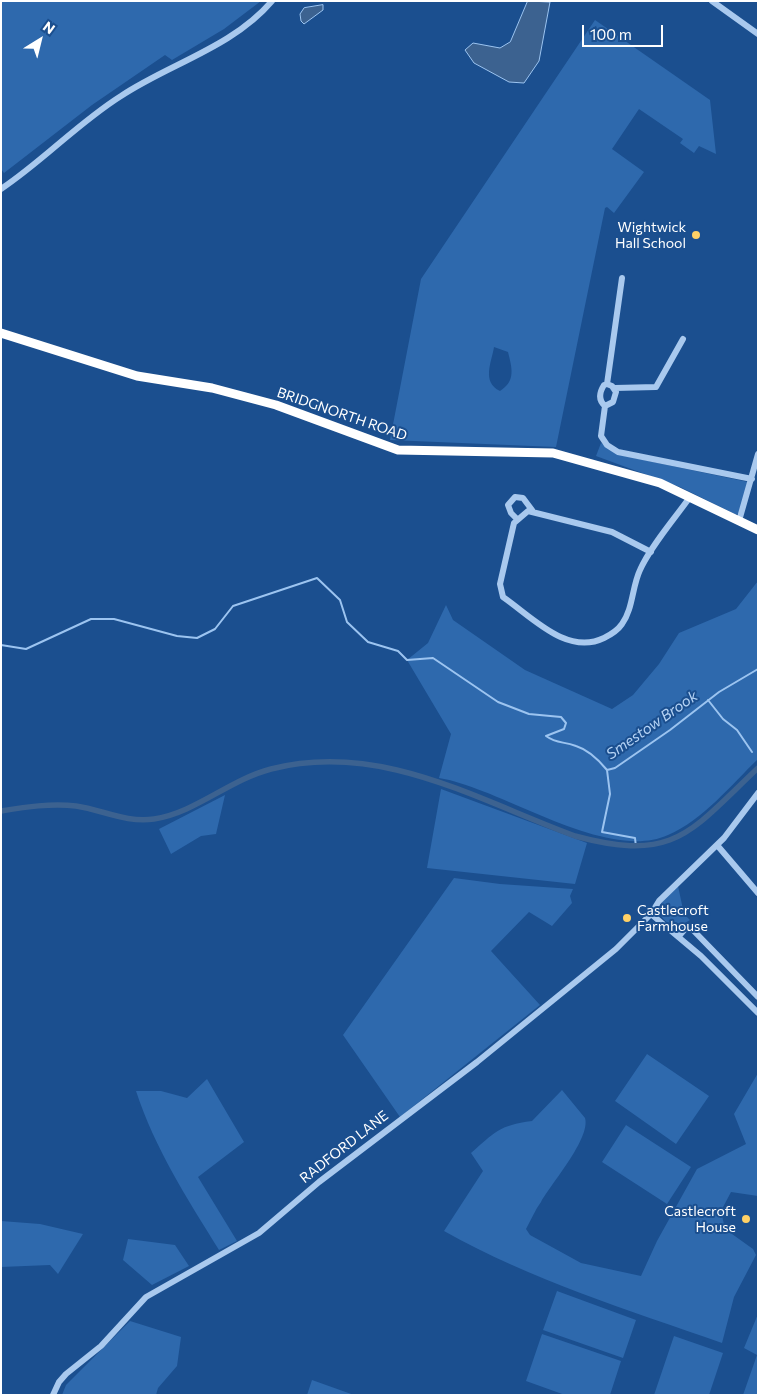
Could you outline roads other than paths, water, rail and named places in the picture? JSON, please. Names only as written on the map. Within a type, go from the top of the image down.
[{"type":"highway","name":"BRIDGNORTH ROAD","points":[[1,333],[137,376],[212,388],[276,406],[398,450],[553,453],[660,483],[758,530]]},
{"type":"street","points":[[1,189],[26,173],[97,111],[123,94],[208,50],[254,18],[272,1]]},
{"type":"street","points":[[712,1],[758,34]]},
{"type":"street","points":[[622,278],[607,384],[604,385],[600,393],[600,399],[605,406],[601,436],[607,445],[618,452],[752,479]]},
{"type":"street","points":[[607,384],[615,388],[656,387],[661,382],[683,339]]},
{"type":"street","points":[[605,406],[613,402],[616,396],[615,388]]},
{"type":"street","points":[[739,521],[758,454]]},
{"type":"street","points":[[517,518],[511,513],[508,506],[515,497],[523,498],[532,510],[612,532],[651,552]]},
{"type":"street","points":[[532,510],[517,518],[500,584],[501,592],[503,597],[560,637],[571,642],[585,644],[597,641],[622,624],[628,613],[638,572],[690,497]]},
{"type":"street","name":"RADFORD LANE","points":[[53,1395],[59,1382],[66,1374],[101,1346],[146,1297],[259,1232],[318,1182],[477,1062],[616,949],[651,914],[659,902],[716,845],[758,793]]},
{"type":"street","points":[[716,845],[758,893]]},
{"type":"street","points":[[651,914],[679,936],[758,1013]]},
{"type":"street","points":[[679,936],[686,929],[692,929],[758,997]]},
{"type":"waterway","name":"Smestow Brook","points":[[1,645],[26,649],[91,619],[114,619],[177,636],[197,638],[215,629],[233,606],[317,578],[340,600],[347,622],[368,642],[398,651],[407,660],[433,658],[498,702],[529,714],[561,717],[566,723],[564,729],[546,736],[589,752],[607,770],[615,768],[670,730],[719,692],[758,669]]},
{"type":"waterway","points":[[708,700],[723,719],[737,730],[752,752]]},
{"type":"waterway","points":[[1,811],[38,806],[67,805],[124,818],[154,819],[184,810],[241,781],[271,769],[312,762],[351,763],[390,768],[428,779],[575,836],[636,846],[659,843],[678,836],[697,825],[758,768]]},
{"type":"waterway","points":[[607,770],[610,794],[602,832],[635,838],[636,847]]},
{"type":"place","name":"Wightwick Hall School","points":[[696,235]]},
{"type":"place","name":"Castlecroft Farmhouse","points":[[627,918]]},
{"type":"place","name":"Castlecroft House","points":[[746,1219]]}]
